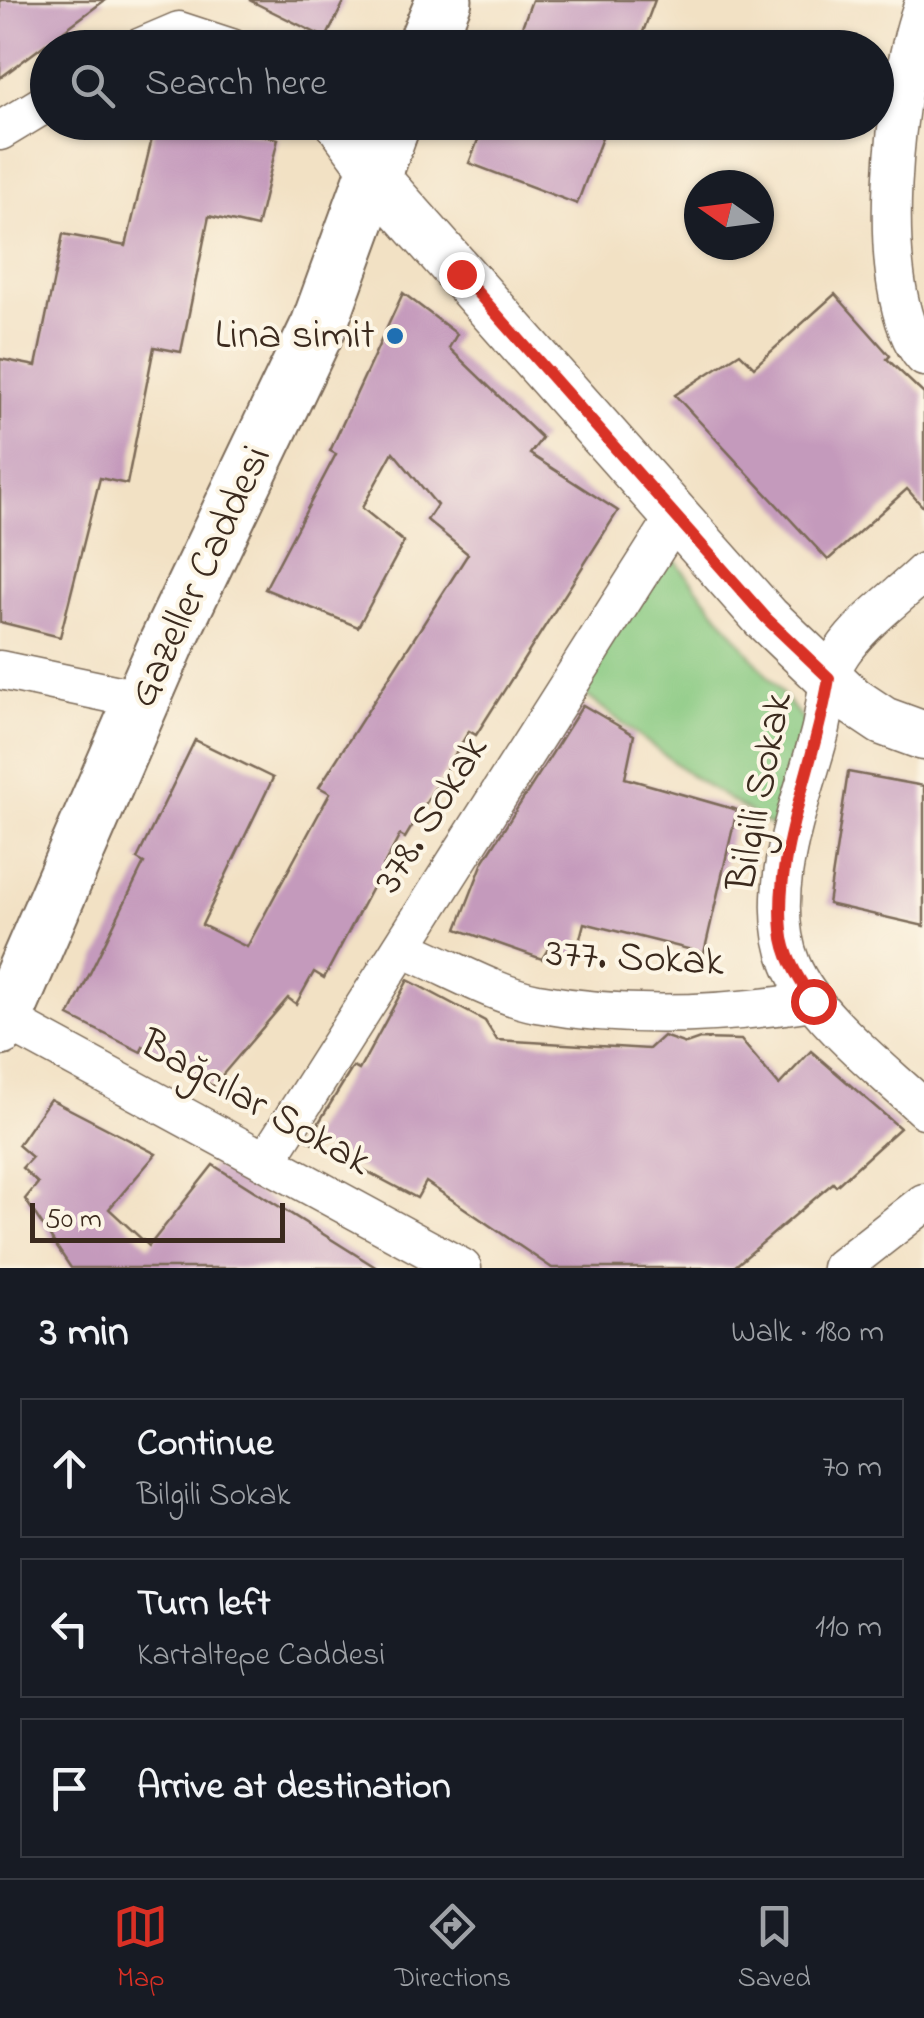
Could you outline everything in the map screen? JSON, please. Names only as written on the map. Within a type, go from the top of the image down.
[{"type":"main road","points":[[432,30],[444,0]]},
{"type":"main road","name":"Gazeller Caddesi","points":[[2,1024],[143,700],[319,325],[386,140]]},
{"type":"street","points":[[924,4],[910,39],[890,260],[914,345],[924,357]]},
{"type":"street","points":[[0,131],[30,113]]},
{"type":"street","points":[[347,140],[372,173],[766,618],[882,722],[924,736]]},
{"type":"street","name":"378. Sokak","points":[[266,1161],[676,516]]},
{"type":"street","points":[[829,678],[842,651],[924,572]]},
{"type":"street","points":[[0,670],[143,700]]},
{"type":"street","name":"Bilgili Sokak","points":[[829,678],[822,728],[784,875],[782,931],[791,965],[813,1001],[924,1110]]},
{"type":"street","name":"377. Sokak","points":[[402,948],[534,1003],[648,1012],[763,1009],[813,1001]]},
{"type":"street","name":"Bağcılar Sokak","points":[[2,1024],[462,1268]]},
{"type":"street","points":[[840,1268],[924,1203]]},
{"type":"green space","points":[[665,548],[811,730],[776,829],[693,777],[575,687]]},
{"type":"building","points":[[0,0],[105,0],[65,30],[30,30],[30,56],[0,78]]},
{"type":"building","points":[[249,0],[345,0],[330,30],[310,30]]},
{"type":"building","points":[[532,0],[655,0],[644,30],[521,30]]},
{"type":"building","points":[[152,140],[278,140],[257,227],[209,216],[181,352],[154,347],[127,484],[100,478],[60,637],[0,622],[0,359],[36,366],[63,234],[126,246]]},
{"type":"building","points":[[478,140],[601,140],[577,204],[469,163]]},
{"type":"building","points":[[403,293],[457,334],[449,348],[542,438],[530,454],[618,511],[476,735],[469,731],[405,838],[400,835],[324,978],[314,972],[296,1004],[288,998],[213,1086],[143,1046],[141,1052],[69,1016],[144,863],[137,859],[195,740],[273,778],[202,925],[247,947],[330,793],[319,787],[468,554],[427,520],[437,505],[393,452],[362,508],[404,542],[358,627],[265,589],[336,454],[330,451]]},
{"type":"building","points":[[835,294],[890,356],[887,359],[924,394],[924,508],[907,489],[828,560],[675,395],[740,353],[754,367]]},
{"type":"building","points":[[583,705],[634,735],[625,778],[737,810],[704,953],[584,923],[575,958],[548,949],[542,959],[457,929],[483,862]]},
{"type":"building","points":[[848,772],[924,786],[924,926],[828,904]]},
{"type":"building","points":[[408,980],[485,1021],[497,1040],[649,1049],[663,1036],[686,1044],[700,1039],[741,1040],[779,1085],[811,1051],[900,1128],[836,1186],[833,1183],[733,1268],[552,1268],[426,1182],[417,1198],[308,1140],[353,1067],[359,1070]]},
{"type":"building","points":[[50,1099],[156,1154],[109,1209],[149,1246],[213,1165],[377,1268],[71,1268],[25,1199],[38,1183],[22,1168],[32,1157],[18,1145]]},
{"type":"place","name":"Lina simit","points":[[395,336]]},
{"type":"route","points":[[461,274],[766,618],[829,678],[822,728],[784,875],[782,931],[791,965],[813,1001]]}]
